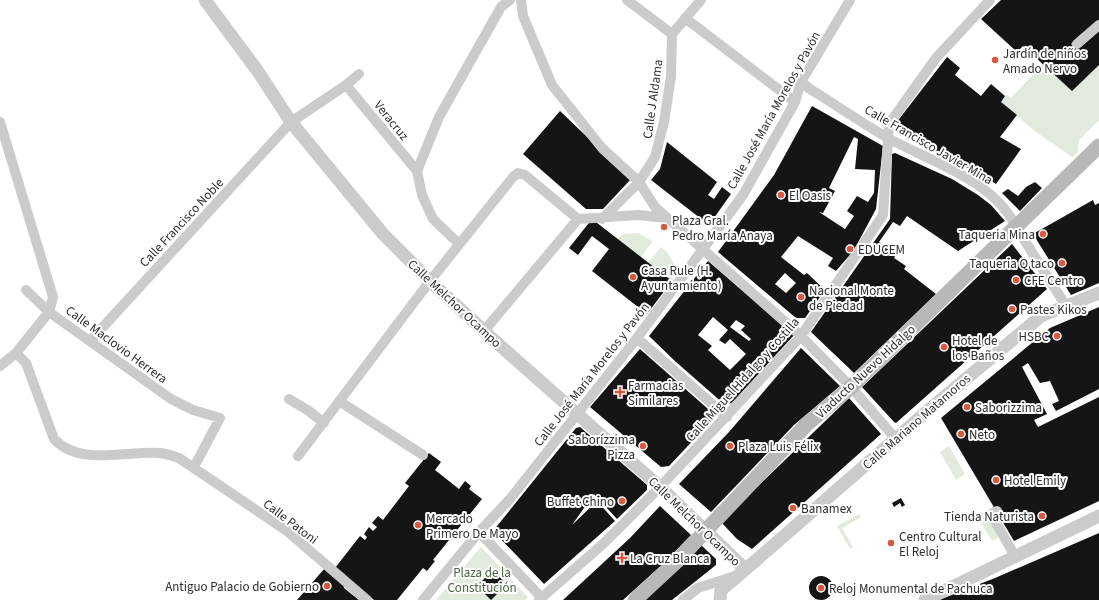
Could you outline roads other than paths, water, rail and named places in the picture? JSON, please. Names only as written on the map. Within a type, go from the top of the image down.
[{"type":"main road","name":"Viaducto Nuevo Hidalgo","points":[[635,600],[677,561],[808,424],[851,387],[1099,146]]},
{"type":"street","name":"Calle Melchor Ocampo","points":[[205,0],[258,70],[291,122],[383,234],[430,281],[706,529],[742,572]]},
{"type":"street","points":[[459,244],[434,219],[422,195],[417,171],[439,117],[501,7],[510,0]]},
{"type":"street","points":[[521,0],[523,16],[552,85],[602,148],[639,182],[655,207],[801,336],[851,387],[896,438]]},
{"type":"street","points":[[627,0],[672,34],[701,0]]},
{"type":"street","name":"Calle José María Morelos y Pavón","points":[[423,600],[479,532],[510,499],[578,413],[637,338],[743,195],[795,102],[802,82],[850,0]]},
{"type":"street","name":"Calle Miguel Hidalgo y Costilla","points":[[540,599],[603,544],[660,487],[801,336],[883,215],[889,124],[936,58],[990,0]]},
{"type":"street","points":[[685,18],[795,102]]},
{"type":"street","points":[[1077,44],[1099,25]]},
{"type":"street","name":"Calle J Aldama","points":[[602,219],[639,182],[655,157],[664,122],[671,76],[672,34]]},
{"type":"street","name":"Calle Francisco Noble","points":[[91,340],[291,122],[346,85],[359,74]]},
{"type":"street","name":"Calle Francisco Javier Mina","points":[[802,82],[810,89],[888,138],[983,188],[992,195],[1011,216],[1016,227],[1066,306]]},
{"type":"street","name":"Veracruz","points":[[346,85],[417,171]]},
{"type":"street","name":"Calle Maclovio Herrera","points":[[0,122],[53,297],[49,312],[91,340],[110,357],[171,399],[193,410],[220,418],[194,468]]},
{"type":"street","points":[[298,456],[430,281],[513,177],[518,173],[525,175],[578,220],[602,219],[638,214],[667,218]]},
{"type":"street","points":[[484,330],[578,220]]},
{"type":"street","points":[[0,366],[16,353],[49,312],[26,290]]},
{"type":"street","name":"Calle Mariano Matamoros","points":[[720,600],[721,590],[896,438],[1042,316],[1099,293]]},
{"type":"street","points":[[637,338],[727,417]]},
{"type":"street","name":"Calle Patoni","points":[[16,353],[26,363],[54,439],[60,446],[73,452],[88,454],[162,453],[179,458],[287,531],[368,600]]},
{"type":"street","points":[[289,399],[309,411],[324,423]]},
{"type":"street","points":[[339,400],[423,455]]},
{"type":"street","points":[[997,511],[991,514],[1015,556]]},
{"type":"street","points":[[925,600],[1015,556],[1068,533],[1099,516]]},
{"type":"street","points":[[479,532],[540,599]]},
{"type":"street","points":[[683,600],[698,588],[742,572]]},
{"type":"place","name":"Jardín de niños Amado Nervo","points":[[995,60]]},
{"type":"place","name":"El Oasis","points":[[781,195]]},
{"type":"place","name":"Plaza Gral. Pedro María Anaya","points":[[664,227]]},
{"type":"place","name":"Taqueria Mina","points":[[1043,234]]},
{"type":"place","name":"EDUCEM","points":[[850,249]]},
{"type":"place","name":"Taqueria Q taco","points":[[1062,263]]},
{"type":"place","name":"Casa Rule (H. Ayuntamiento)","points":[[633,277]]},
{"type":"place","name":"CFE Centro","points":[[1016,280]]},
{"type":"place","name":"Nacional Monte de Piedad","points":[[801,297]]},
{"type":"place","name":"Pastes Kikos","points":[[1012,309]]},
{"type":"place","name":"HSBC","points":[[1057,336]]},
{"type":"place","name":"Hotel de los Baños","points":[[944,347]]},
{"type":"place","name":"Farmacias Similares","points":[[620,392]]},
{"type":"place","name":"Saborizzima","points":[[967,407]]},
{"type":"place","name":"Neto","points":[[961,434]]},
{"type":"place","name":"Saborízzima Pizza","points":[[643,446]]},
{"type":"place","name":"Plaza Luis Félix","points":[[730,446]]},
{"type":"place","name":"Hotel Emily","points":[[996,480]]},
{"type":"place","name":"Buffet Chino","points":[[622,501]]},
{"type":"place","name":"Banamex","points":[[793,508]]},
{"type":"place","name":"Tienda Naturista","points":[[1042,516]]},
{"type":"place","name":"Mercado Primero De Mayo","points":[[418,525]]},
{"type":"place","name":"Centro Cultural El Reloj","points":[[891,543]]},
{"type":"place","name":"La Cruz Blanca","points":[[622,558]]},
{"type":"place","name":"Antiguo Palacio de Gobierno","points":[[327,586]]},
{"type":"place","name":"Reloj Monumental de Pachuca","points":[[821,588]]},
{"type":"park label","name":"Plaza de la Constitución","points":[[482,580]]}]
